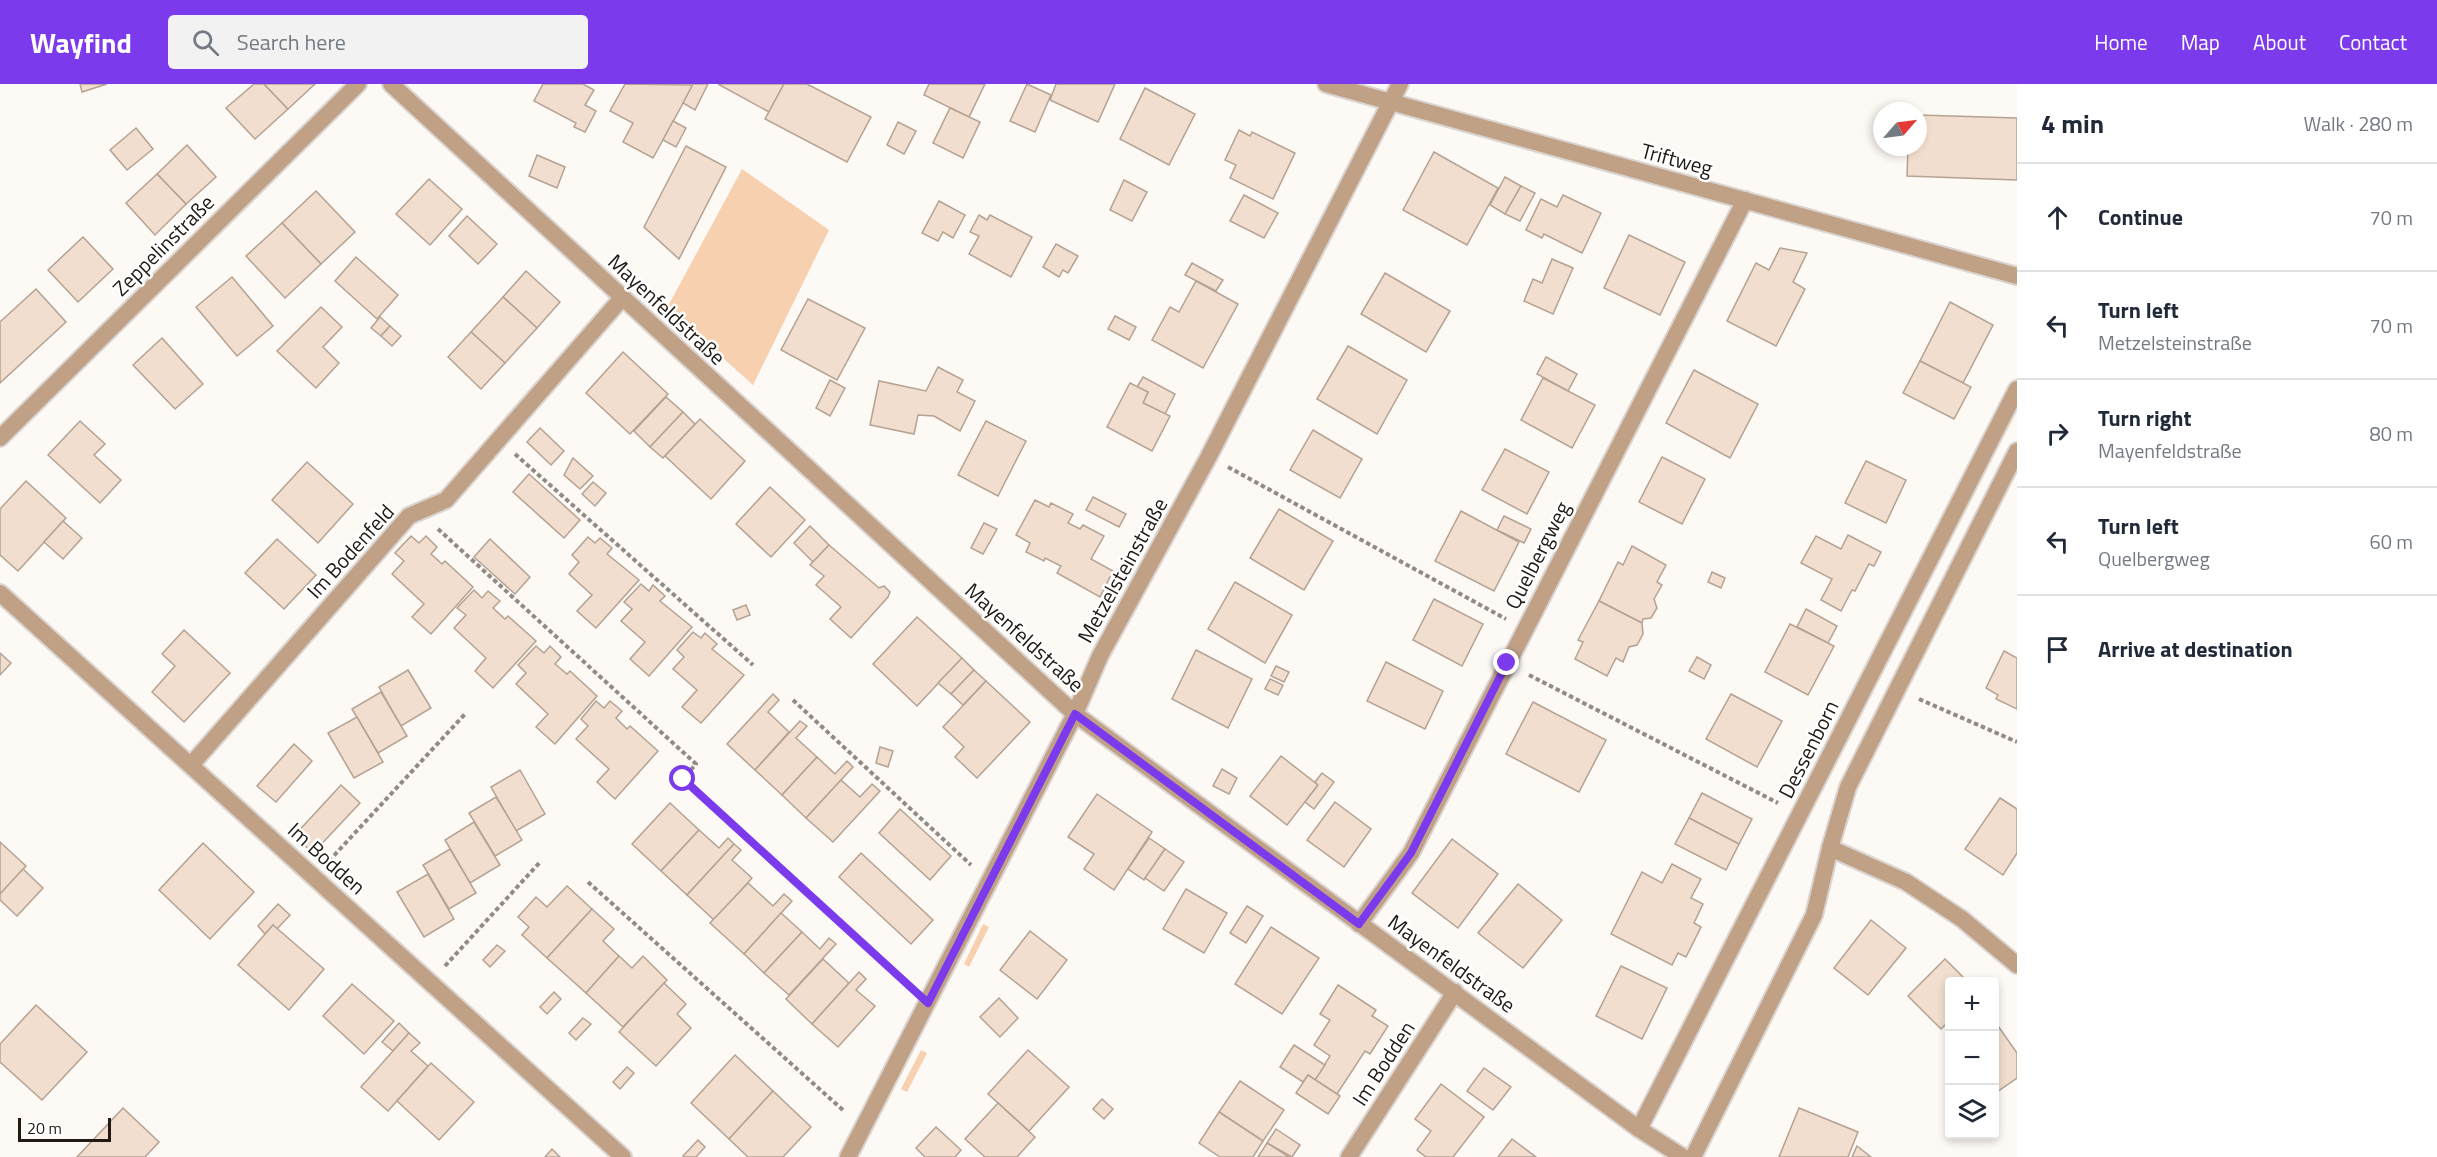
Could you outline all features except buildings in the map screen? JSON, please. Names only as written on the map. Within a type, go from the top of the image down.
[{"type":"street","name":"Zeppelinstraße","points":[[0,438],[358,84]]},
{"type":"street","name":"Mayenfeldstraße","points":[[391,84],[1075,714],[1639,1129],[1683,1157]]},
{"type":"street","name":"Triftweg","points":[[1326,84],[2017,276]]},
{"type":"street","name":"Metzelsteinstraße","points":[[848,1157],[1075,714],[1100,656],[1209,456],[1400,84]]},
{"type":"street","name":"Quelbergweg","points":[[1359,924],[1411,853],[1745,201]]},
{"type":"street","name":"Im Bodenfeld","points":[[191,765],[409,516],[446,500],[622,298]]},
{"type":"street","name":"Dessenborn","points":[[1639,1129],[2017,389]]},
{"type":"street","points":[[1692,1157],[1814,915],[1848,787],[2017,451]]},
{"type":"street","name":"Im Bodden","points":[[0,593],[623,1157]]},
{"type":"street","points":[[1830,848],[1906,882],[1962,919],[2017,965]]},
{"type":"street","name":"Im Bodden","points":[[1349,1157],[1455,992]]},
{"type":"path","points":[[499,440],[753,665]]},
{"type":"path","points":[[1209,456],[1524,629]]},
{"type":"path","points":[[419,512],[696,764],[683,779],[928,1003]]},
{"type":"path","points":[[1507,663],[1800,814]]},
{"type":"path","points":[[1900,683],[1912,689],[1920,699],[2017,742]]},
{"type":"path","points":[[793,700],[989,881]]},
{"type":"path","points":[[314,877],[465,714]]},
{"type":"path","points":[[430,982],[541,861]]},
{"type":"path","points":[[588,882],[863,1128]]},
{"type":"shaded area","points":[[742,169],[829,230],[753,385],[667,308]]},
{"type":"shaded area","points":[[983,924],[989,927],[969,967],[964,964]]},
{"type":"shaded area","points":[[921,1050],[927,1053],[907,1092],[901,1089]]},
{"type":"route","points":[[683,779],[928,1003],[1075,714],[1359,924],[1411,853],[1507,663]]}]
